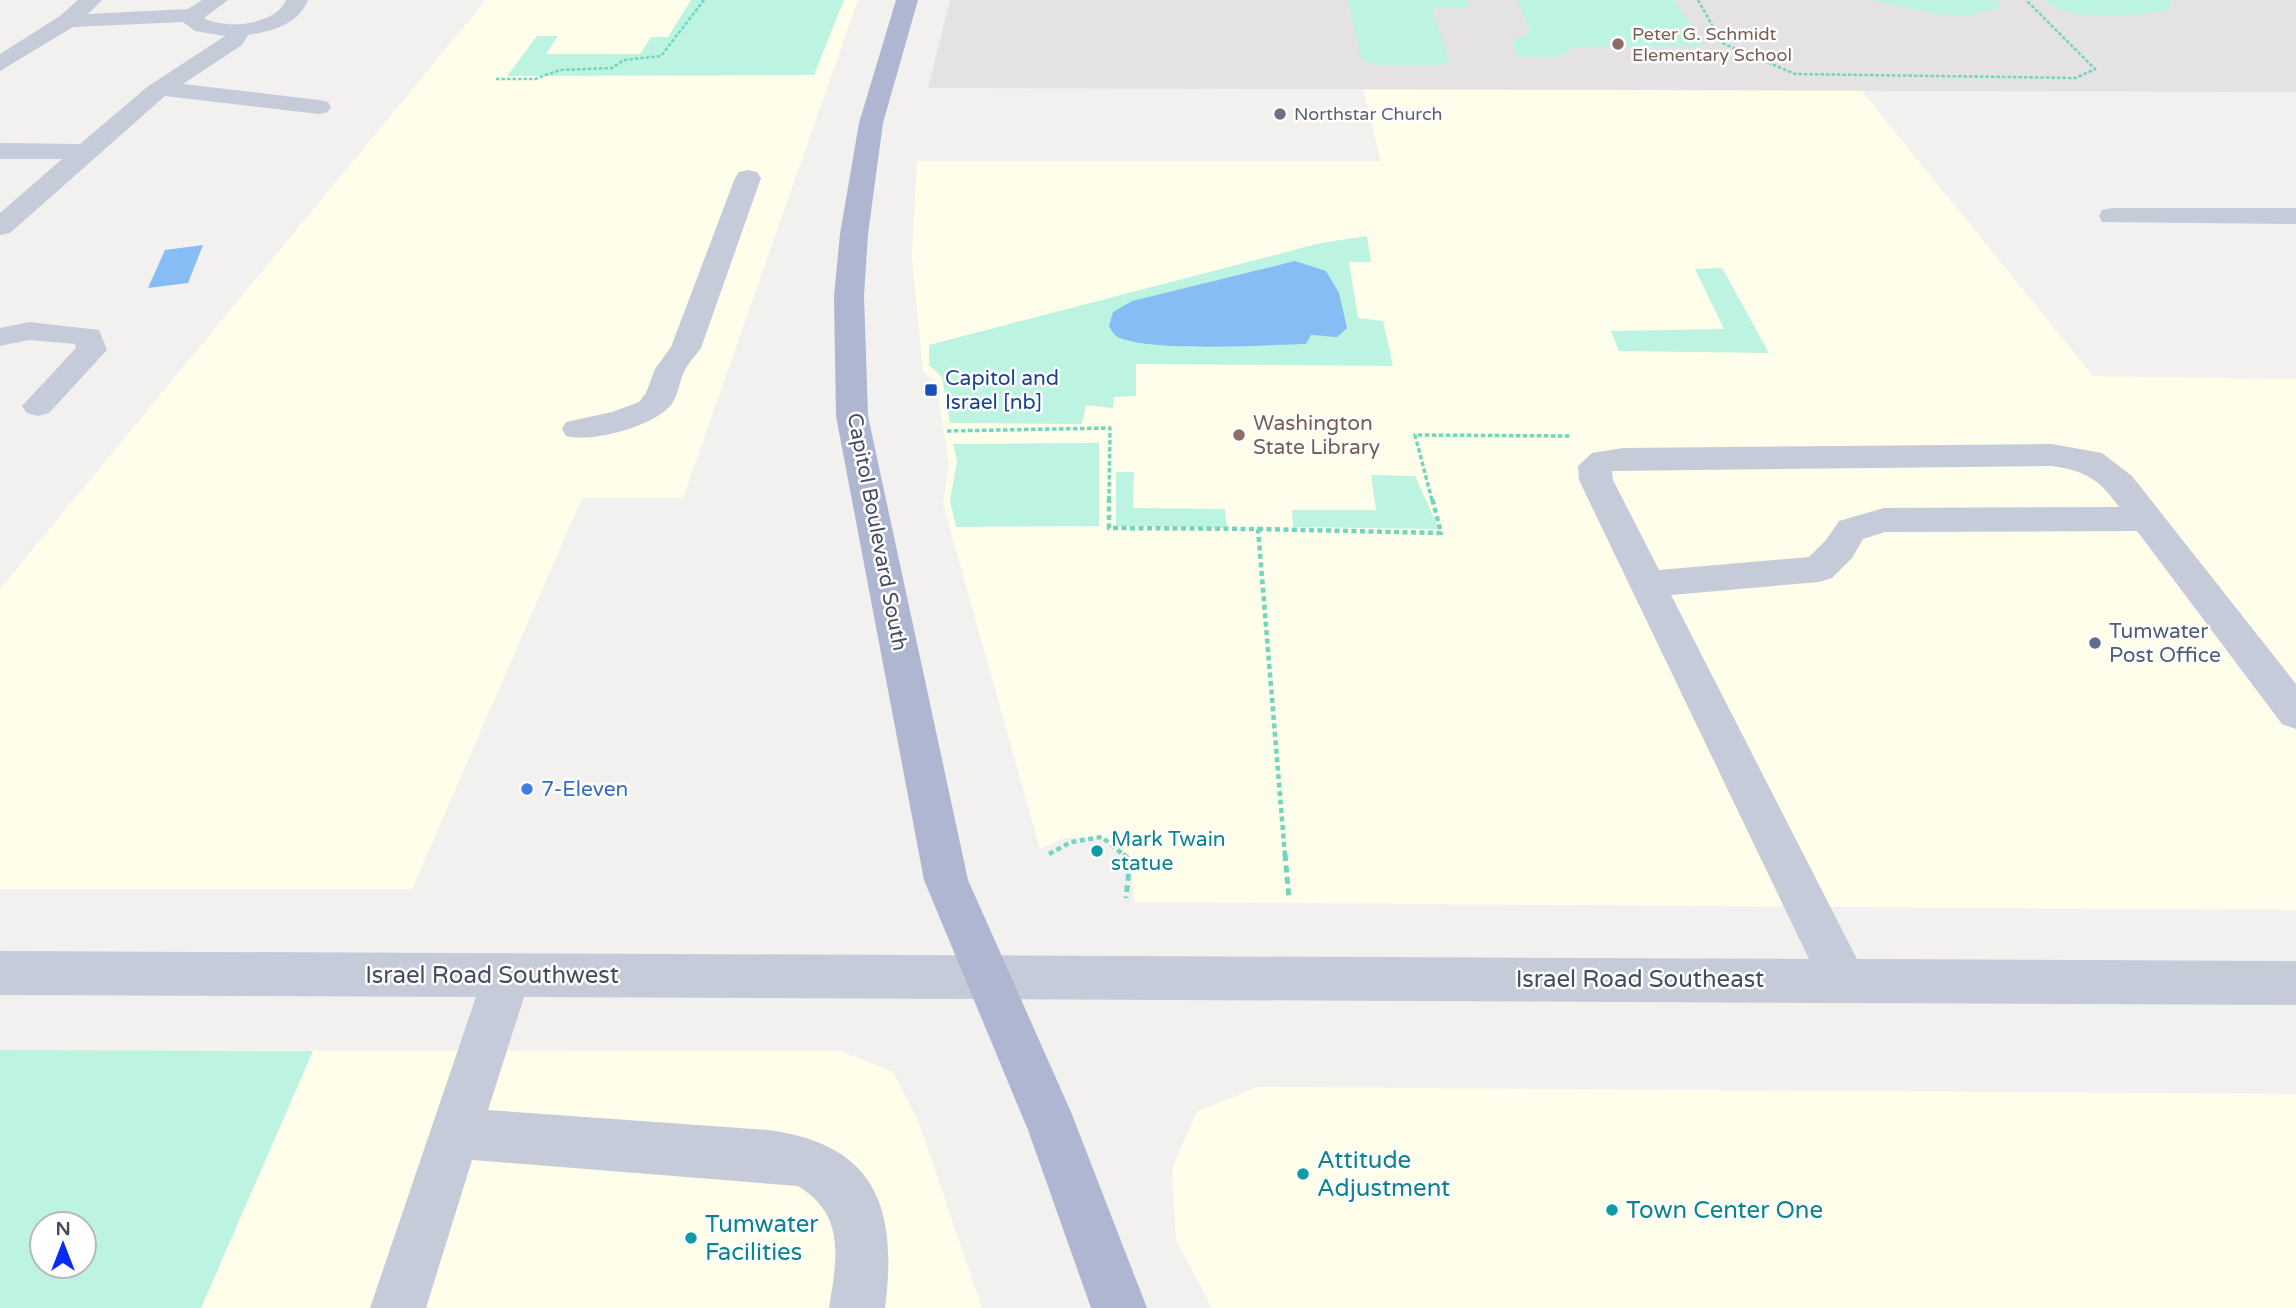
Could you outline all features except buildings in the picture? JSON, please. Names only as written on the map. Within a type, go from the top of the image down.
[{"type":"main road","name":"Capitol Boulevard South","points":[[907,0],[871,123],[853,234],[849,296],[852,416],[946,880],[1052,1130],[1119,1308]]},
{"type":"street","points":[[0,64],[68,20],[91,0]]},
{"type":"street","points":[[68,20],[140,20],[193,15],[217,0]]},
{"type":"street","points":[[193,15],[192,21],[208,30],[239,30],[287,15],[295,9],[297,0]]},
{"type":"street","points":[[0,227],[161,88],[234,40],[239,30]]},
{"type":"street","points":[[161,88],[319,107]]},
{"type":"street","points":[[0,151],[86,152]]},
{"type":"street","points":[[578,429],[637,416],[650,409],[661,396],[670,369],[686,348],[748,178]]},
{"type":"street","points":[[2112,216],[2296,216]]},
{"type":"street","points":[[0,337],[29,331],[88,336],[92,350],[38,405]]},
{"type":"street","points":[[1843,980],[1596,480],[1595,466],[1604,461],[2052,455],[2090,461],[2112,475],[2296,713]]},
{"type":"street","points":[[1647,583],[1819,569],[1839,549],[1851,530],[1884,520],[2147,519]]},
{"type":"street","name":"Israel Road Southwest","points":[[0,973],[984,975]]},
{"type":"street","points":[[398,1308],[507,975]]},
{"type":"street","name":"Israel Road Southeast","points":[[984,975],[2296,983]]},
{"type":"street","points":[[456,1133],[768,1156],[810,1163],[839,1184],[860,1217],[863,1273],[857,1308]]},
{"type":"path","points":[[496,79],[535,79],[560,70],[612,68],[624,60],[661,56],[667,44],[692,23],[704,0]]},
{"type":"path","points":[[1698,0],[1722,43],[1795,74],[2076,78],[2095,69],[2026,0]]},
{"type":"path","points":[[947,431],[1110,428],[1109,528],[1258,529],[1274,688],[1289,899]]},
{"type":"path","points":[[1049,855],[1071,842],[1102,837],[1130,860],[1126,898]]},
{"type":"shaded area","points":[[486,0],[858,0],[683,498],[582,498],[412,889],[0,889],[0,589]]},
{"type":"shaded area","name":"Peter G. Schmidt Elementary School","points":[[950,0],[2296,0],[2296,92],[928,88]]},
{"type":"shaded area","points":[[1363,89],[1861,90],[2093,376],[2296,379],[2296,910],[1134,902],[1132,876],[1116,847],[1091,837],[1064,838],[1040,849],[943,504],[949,465],[936,381],[923,372],[912,257],[917,161],[1381,161]]},
{"type":"shaded area","points":[[0,1050],[840,1051],[893,1072],[919,1123],[982,1308],[0,1308]]},
{"type":"shaded area","points":[[1257,1087],[2296,1094],[2296,1308],[1212,1308],[1176,1240],[1172,1168],[1197,1112]]},
{"type":"green space","points":[[691,0],[844,0],[814,75],[507,76],[537,36],[558,36],[546,54],[640,54],[651,37],[668,37]]},
{"type":"green space","points":[[1348,0],[1467,0],[1469,8],[1432,8],[1449,61],[1440,65],[1377,65],[1361,60]]},
{"type":"green space","points":[[1517,0],[1674,0],[1705,46],[1574,47],[1558,57],[1518,57],[1512,41],[1531,32]]},
{"type":"green space","points":[[1869,0],[1997,0],[2002,7],[1967,16],[1937,14]]},
{"type":"green space","points":[[2044,0],[2171,0],[2170,9],[2105,16],[2070,12]]},
{"type":"green space","points":[[1367,236],[1371,262],[1349,262],[1358,318],[1383,321],[1393,366],[1136,364],[1136,396],[1114,397],[1113,408],[1086,405],[1082,424],[950,423],[942,377],[929,365],[929,345],[1321,243]]},
{"type":"green space","points":[[1722,268],[1769,353],[1619,351],[1611,331],[1724,329],[1695,269]]},
{"type":"green space","points":[[1099,443],[1099,526],[956,527],[950,501],[957,461],[953,444]]},
{"type":"green space","points":[[1116,472],[1134,472],[1133,508],[1225,509],[1227,528],[1116,526]]},
{"type":"green space","points":[[1371,475],[1415,476],[1439,529],[1293,527],[1292,510],[1376,510]]},
{"type":"green space","points":[[0,1050],[313,1051],[201,1308],[0,1308]]},
{"type":"water","points":[[203,245],[188,283],[148,288],[165,250]]},
{"type":"water","points":[[1295,261],[1326,271],[1339,293],[1347,328],[1337,337],[1311,335],[1306,344],[1158,345],[1120,338],[1109,326],[1113,312],[1132,301]]},
{"type":"place","name":"Peter G. Schmidt Elementary School","points":[[1618,44]]},
{"type":"place","name":"Northstar Church","points":[[1280,114]]},
{"type":"place","name":"Capitol and Israel [nb]","points":[[931,390]]},
{"type":"place","name":"Washington State Library","points":[[1239,435]]},
{"type":"place","name":"Tumwater Post Office","points":[[2095,643]]},
{"type":"place","name":"7-Eleven","points":[[527,789]]},
{"type":"place","name":"Mark Twain statue","points":[[1097,851]]},
{"type":"place","name":"Attitude Adjustment","points":[[1303,1174]]},
{"type":"place","name":"Town Center One","points":[[1612,1210]]},
{"type":"place","name":"Tumwater Facilities","points":[[691,1238]]}]
